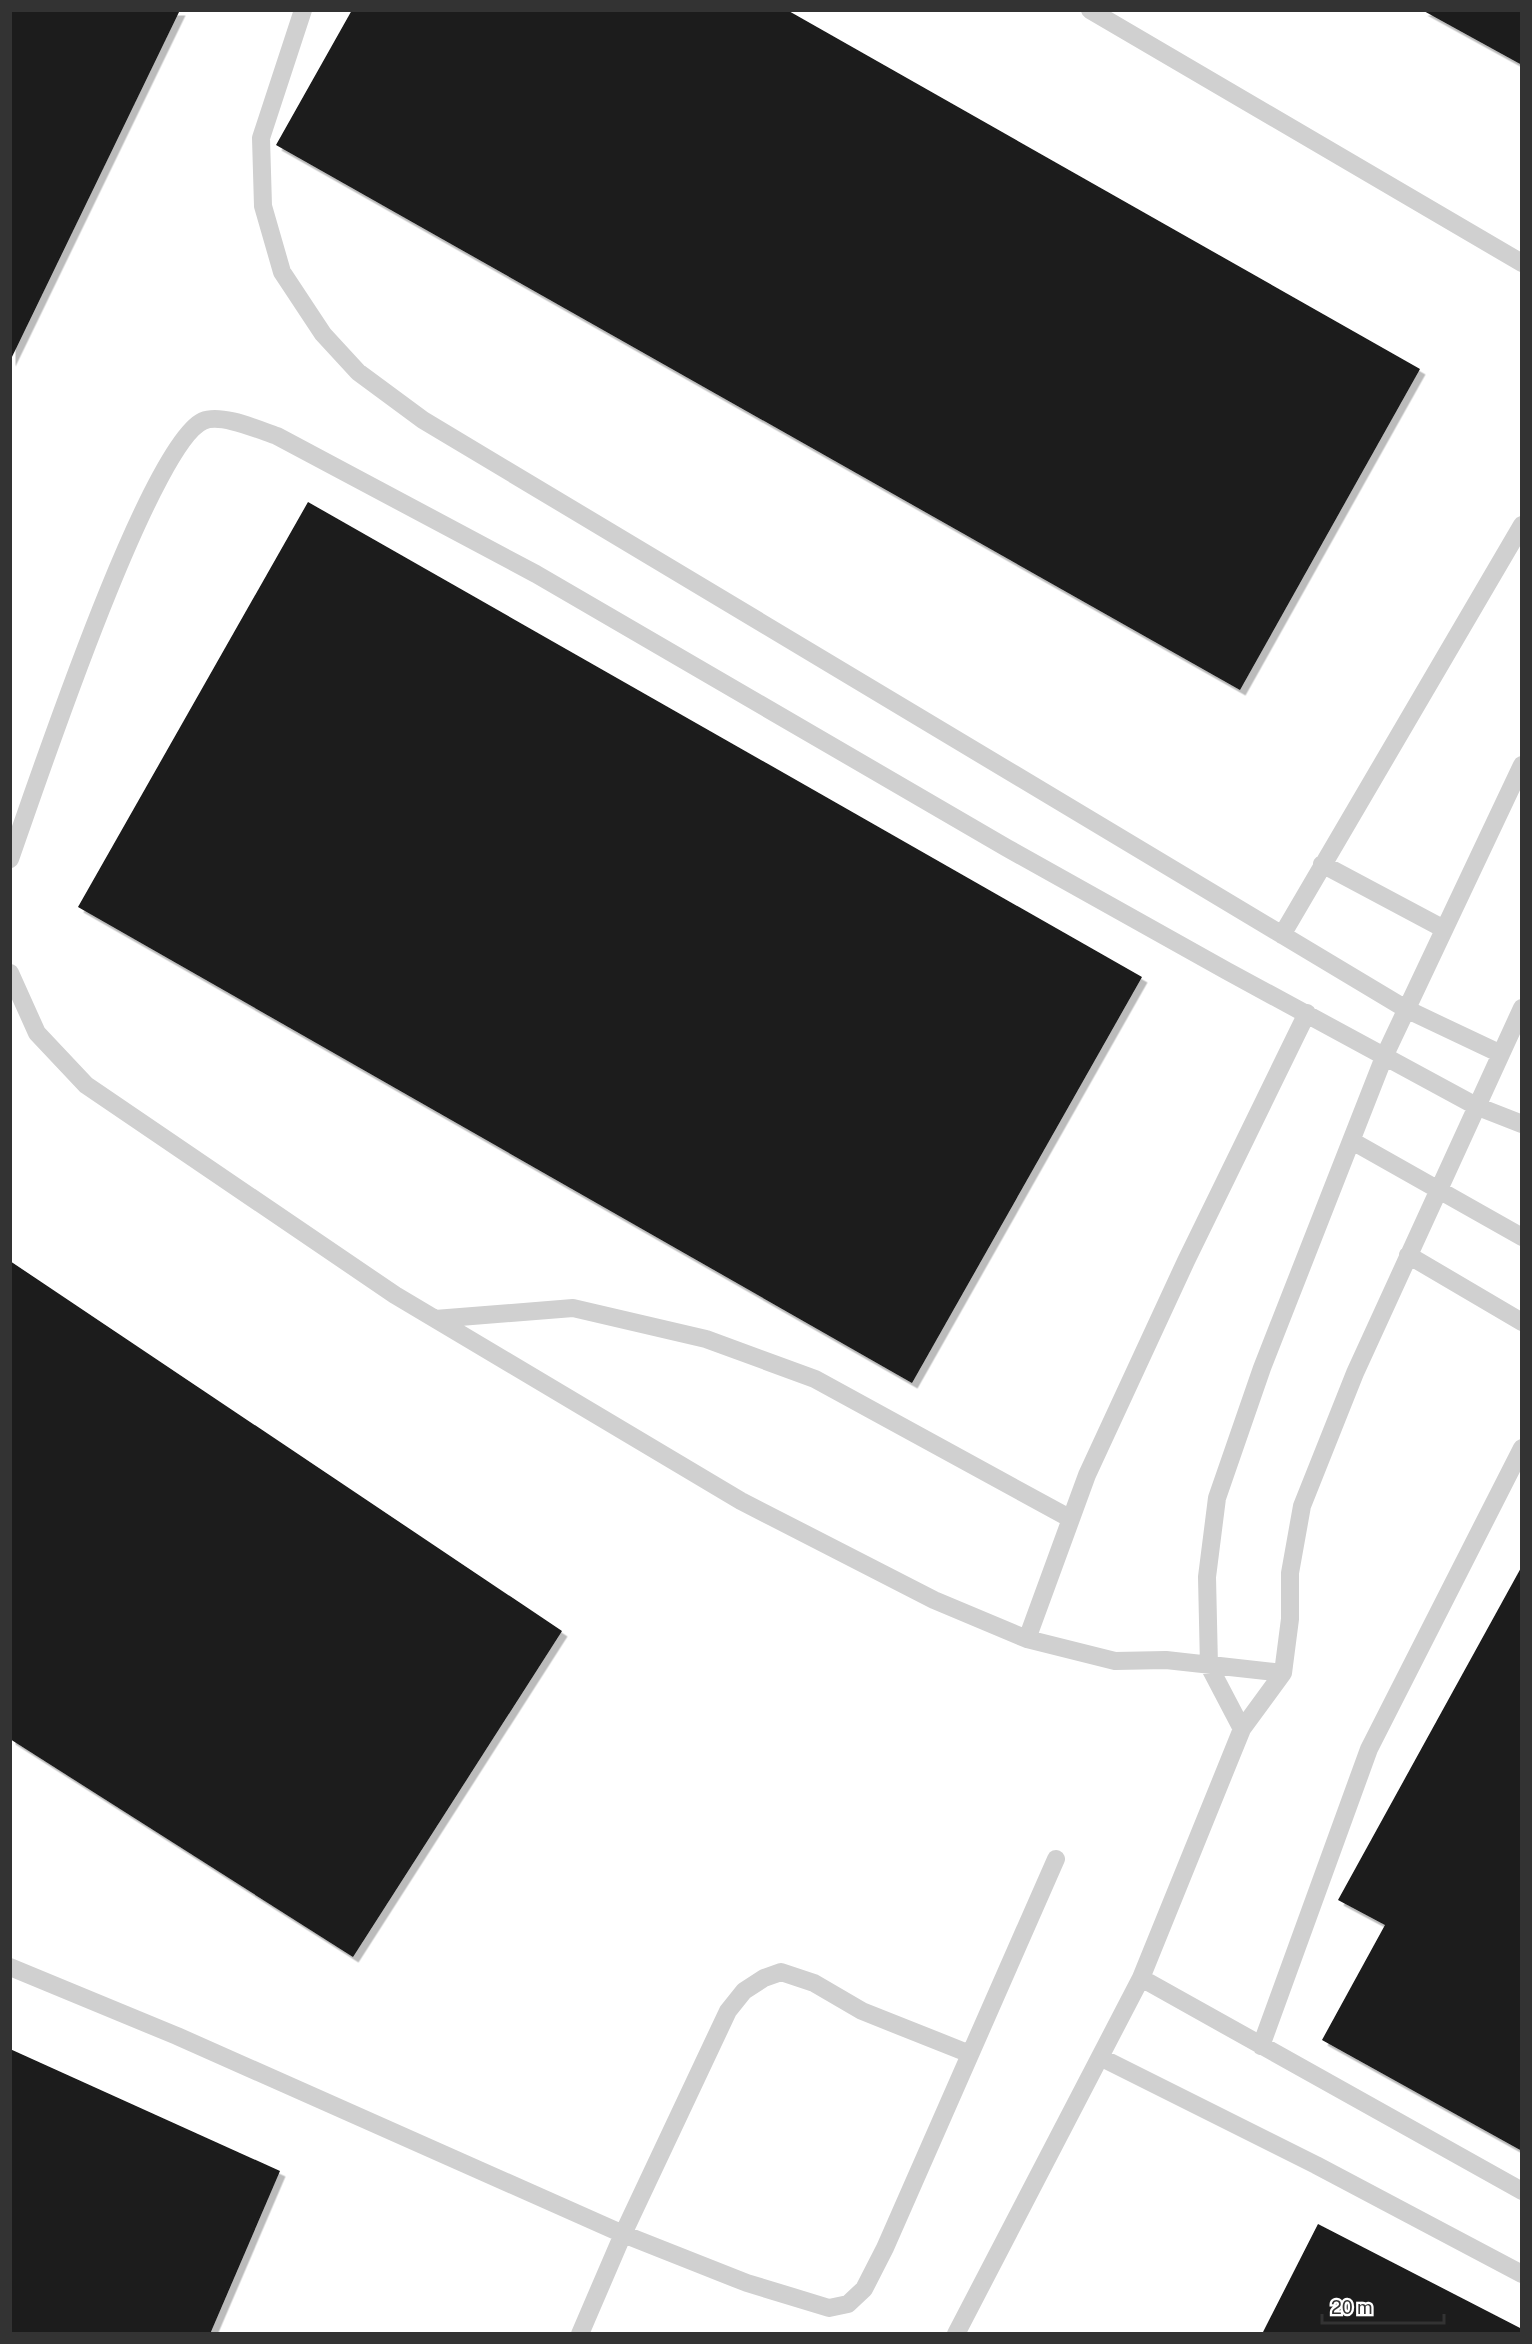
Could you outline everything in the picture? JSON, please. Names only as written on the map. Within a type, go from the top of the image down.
[{"type":"lane","points":[[303,10],[261,138],[264,206],[282,272],[323,334],[358,372],[423,420],[1406,1009],[1501,1054]]},
{"type":"lane","points":[[1090,10],[1521,263]]},
{"type":"lane","points":[[10,859],[97,617],[162,474],[191,428],[205,420],[231,421],[277,436],[536,574],[1007,848],[1384,1057],[1476,1106],[1521,1124]]},
{"type":"lane","points":[[1282,935],[1521,525]]},
{"type":"lane","points":[[1242,1729],[1209,1666],[1207,1577],[1217,1497],[1262,1368],[1384,1057],[1521,765]]},
{"type":"lane","points":[[1322,864],[1444,929]]},
{"type":"lane","points":[[10,973],[37,1033],[86,1084],[395,1295],[741,1500],[934,1600],[1027,1639],[1115,1661],[1166,1660],[1283,1673]]},
{"type":"lane","points":[[956,2334],[1142,1978],[1242,1729],[1283,1673],[1290,1619],[1290,1573],[1302,1506],[1355,1373],[1521,1008]]},
{"type":"lane","points":[[1027,1639],[1087,1475],[1186,1261],[1307,1013]]},
{"type":"lane","points":[[1352,1141],[1521,1237]]},
{"type":"lane","points":[[1408,1255],[1521,1322]]},
{"type":"lane","points":[[435,1319],[573,1308],[706,1339],[815,1379],[1071,1519]]},
{"type":"lane","points":[[1261,2046],[1369,1749],[1521,1448]]},
{"type":"lane","points":[[10,1967],[177,2036],[623,2234],[747,2283],[829,2308],[848,2304],[864,2289],[885,2248],[1056,1859]]},
{"type":"lane","points":[[580,2334],[623,2234],[728,2012],[744,1991],[764,1978],[781,1972],[799,1977],[862,2012],[970,2054]]},
{"type":"lane","points":[[1142,1978],[1521,2191]]},
{"type":"lane","points":[[1100,2057],[1316,2165],[1521,2274]]},
{"type":"building","points":[[10,10],[180,10],[10,361]]},
{"type":"building","points":[[352,10],[787,10],[1420,369],[1240,690],[276,145]]},
{"type":"building","points":[[1422,10],[1522,10],[1522,65]]},
{"type":"building","points":[[308,502],[1142,977],[912,1383],[78,907]]},
{"type":"building","points":[[10,1261],[562,1631],[353,1957],[10,1739]]},
{"type":"building","points":[[1522,1566],[1522,2151],[1322,2040],[1385,1925],[1338,1900]]},
{"type":"building","points":[[10,2049],[280,2171],[210,2334],[10,2334]]},
{"type":"building","points":[[1318,2224],[1522,2329],[1522,2334],[1262,2334]]}]
